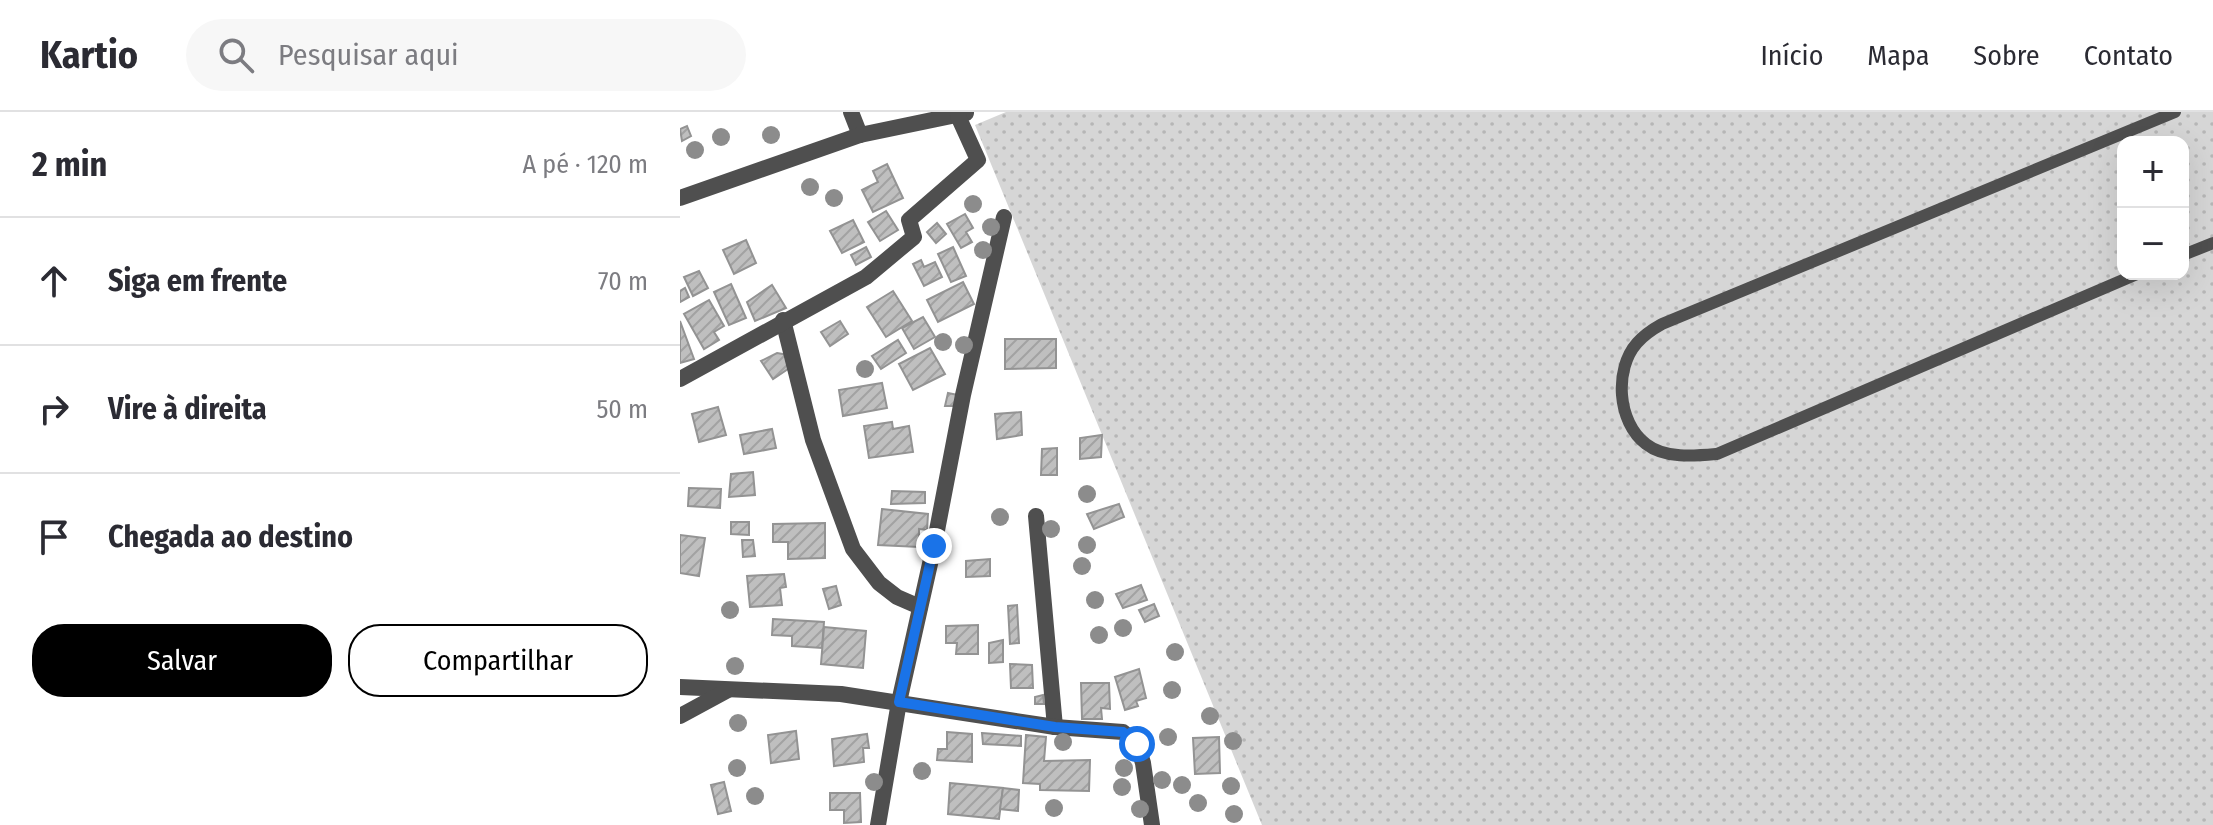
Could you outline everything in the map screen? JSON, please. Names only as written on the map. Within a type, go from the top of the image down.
[{"type":"street","points":[[851,112],[860,135]]},
{"type":"street","points":[[680,198],[860,135],[962,114],[978,160],[909,220],[914,237],[866,277],[680,379]]},
{"type":"street","points":[[878,825],[899,702],[963,395],[1004,217]]},
{"type":"street","points":[[783,320],[813,440],[853,549],[879,583],[897,597],[920,607]]},
{"type":"street","points":[[1036,516],[1055,727]]},
{"type":"street","points":[[680,687],[841,694],[1055,727],[1123,732],[1137,744],[1143,763],[1152,825]]},
{"type":"street","points":[[680,716],[729,690]]},
{"type":"lane","points":[[2123,280],[1717,454],[1682,457],[1647,446],[1633,431],[1625,412],[1621,395],[1628,359],[1635,344],[1662,324],[2175,112]]},
{"type":"lane","points":[[2189,253],[2213,243]]},
{"type":"shaded area","points":[[1006,112],[2213,112],[2213,825],[1262,825],[975,125]]},
{"type":"building","points":[[687,126],[691,136],[682,141],[680,129]]},
{"type":"building","points":[[887,164],[903,198],[873,212],[862,190],[878,182],[873,171]]},
{"type":"building","points":[[886,211],[898,230],[880,241],[868,222]]},
{"type":"building","points":[[965,214],[973,228],[966,232],[972,242],[961,248],[947,224]]},
{"type":"building","points":[[853,220],[864,242],[842,253],[830,231]]},
{"type":"building","points":[[937,223],[946,234],[936,243],[927,232]]},
{"type":"building","points":[[746,240],[756,263],[734,274],[723,250]]},
{"type":"building","points":[[866,247],[871,257],[856,265],[851,255]]},
{"type":"building","points":[[953,247],[966,276],[951,282],[938,254]]},
{"type":"building","points":[[921,260],[924,267],[935,262],[942,277],[924,286],[913,264]]},
{"type":"building","points":[[699,271],[708,288],[693,296],[684,277]]},
{"type":"building","points":[[963,282],[974,304],[938,322],[927,300]]},
{"type":"building","points":[[731,284],[746,318],[729,325],[714,292]]},
{"type":"building","points":[[772,285],[786,308],[755,321],[747,302]]},
{"type":"building","points":[[685,288],[689,297],[680,302],[680,291]]},
{"type":"building","points":[[893,291],[912,321],[886,337],[867,307]]},
{"type":"building","points":[[709,300],[724,326],[714,332],[719,340],[704,349],[684,314]]},
{"type":"building","points":[[923,317],[935,337],[914,349],[902,328]]},
{"type":"building","points":[[680,321],[694,359],[680,363]]},
{"type":"building","points":[[840,321],[848,334],[830,346],[821,332]]},
{"type":"building","points":[[1005,339],[1056,339],[1056,368],[1005,369]]},
{"type":"building","points":[[898,340],[906,353],[881,369],[872,356]]},
{"type":"building","points":[[930,348],[945,374],[913,390],[899,364]]},
{"type":"building","points":[[777,353],[788,355],[794,365],[773,379],[761,361]]},
{"type":"building","points":[[882,383],[887,408],[843,416],[839,390]]},
{"type":"building","points":[[948,393],[958,395],[956,406],[945,406]]},
{"type":"building","points":[[718,407],[726,435],[699,442],[692,414]]},
{"type":"building","points":[[1021,412],[1022,435],[997,439],[995,414]]},
{"type":"building","points":[[892,422],[893,429],[909,426],[913,452],[869,458],[864,426]]},
{"type":"building","points":[[772,429],[776,448],[744,454],[740,435]]},
{"type":"building","points":[[1102,435],[1101,457],[1080,459],[1080,438]]},
{"type":"building","points":[[1057,448],[1057,475],[1041,475],[1042,449]]},
{"type":"building","points":[[753,472],[755,495],[729,497],[731,474]]},
{"type":"building","points":[[689,488],[721,489],[720,508],[688,506]]},
{"type":"building","points":[[892,491],[925,492],[925,503],[891,504]]},
{"type":"building","points":[[1119,504],[1124,517],[1094,529],[1087,514]]},
{"type":"building","points":[[882,509],[928,514],[927,530],[919,529],[919,547],[878,545]]},
{"type":"building","points":[[731,522],[749,522],[749,535],[731,534]]},
{"type":"building","points":[[825,523],[825,558],[788,559],[788,542],[773,542],[773,524]]},
{"type":"building","points":[[680,535],[705,538],[699,576],[680,573]]},
{"type":"building","points":[[742,540],[753,540],[755,556],[743,557]]},
{"type":"building","points":[[990,559],[990,576],[966,577],[966,561]]},
{"type":"building","points":[[784,574],[786,587],[780,588],[782,605],[750,607],[747,576]]},
{"type":"building","points":[[1141,585],[1147,600],[1123,608],[1116,594]]},
{"type":"building","points":[[836,586],[841,605],[829,609],[823,589]]},
{"type":"building","points":[[1154,604],[1159,616],[1145,622],[1139,610]]},
{"type":"building","points":[[1017,605],[1019,643],[1010,644],[1008,606]]},
{"type":"building","points":[[773,619],[824,622],[822,648],[792,646],[792,636],[772,635]]},
{"type":"building","points":[[978,625],[978,654],[956,654],[957,643],[946,643],[946,626]]},
{"type":"building","points":[[824,627],[866,631],[863,668],[821,664]]},
{"type":"building","points":[[1003,640],[1003,662],[989,663],[989,643]]},
{"type":"building","points":[[1010,664],[1032,665],[1033,688],[1011,688]]},
{"type":"building","points":[[1139,669],[1146,698],[1136,701],[1138,706],[1125,710],[1115,677]]},
{"type":"building","points":[[1081,683],[1109,683],[1110,709],[1101,708],[1102,719],[1082,719]]},
{"type":"building","points":[[1043,695],[1044,704],[1035,704],[1035,697]]},
{"type":"building","points":[[796,731],[799,759],[771,763],[768,735]]},
{"type":"building","points":[[947,732],[972,734],[972,762],[937,760],[938,749],[947,749]]},
{"type":"building","points":[[982,733],[1021,736],[1021,746],[983,744]]},
{"type":"building","points":[[867,734],[869,748],[863,748],[864,762],[834,766],[832,739]]},
{"type":"building","points":[[1026,735],[1046,737],[1044,761],[1090,760],[1089,791],[1040,790],[1040,784],[1023,783]]},
{"type":"building","points":[[1219,737],[1220,773],[1195,774],[1193,738]]},
{"type":"building","points":[[724,782],[731,811],[718,814],[711,785]]},
{"type":"building","points":[[950,783],[1003,788],[999,819],[948,814]]},
{"type":"building","points":[[1003,788],[1019,790],[1018,811],[1000,809]]},
{"type":"building","points":[[830,793],[860,793],[861,822],[844,823],[844,810],[830,810]]},
{"type":"route","points":[[934,546],[899,702],[1055,727],[1123,732],[1137,744]]}]
